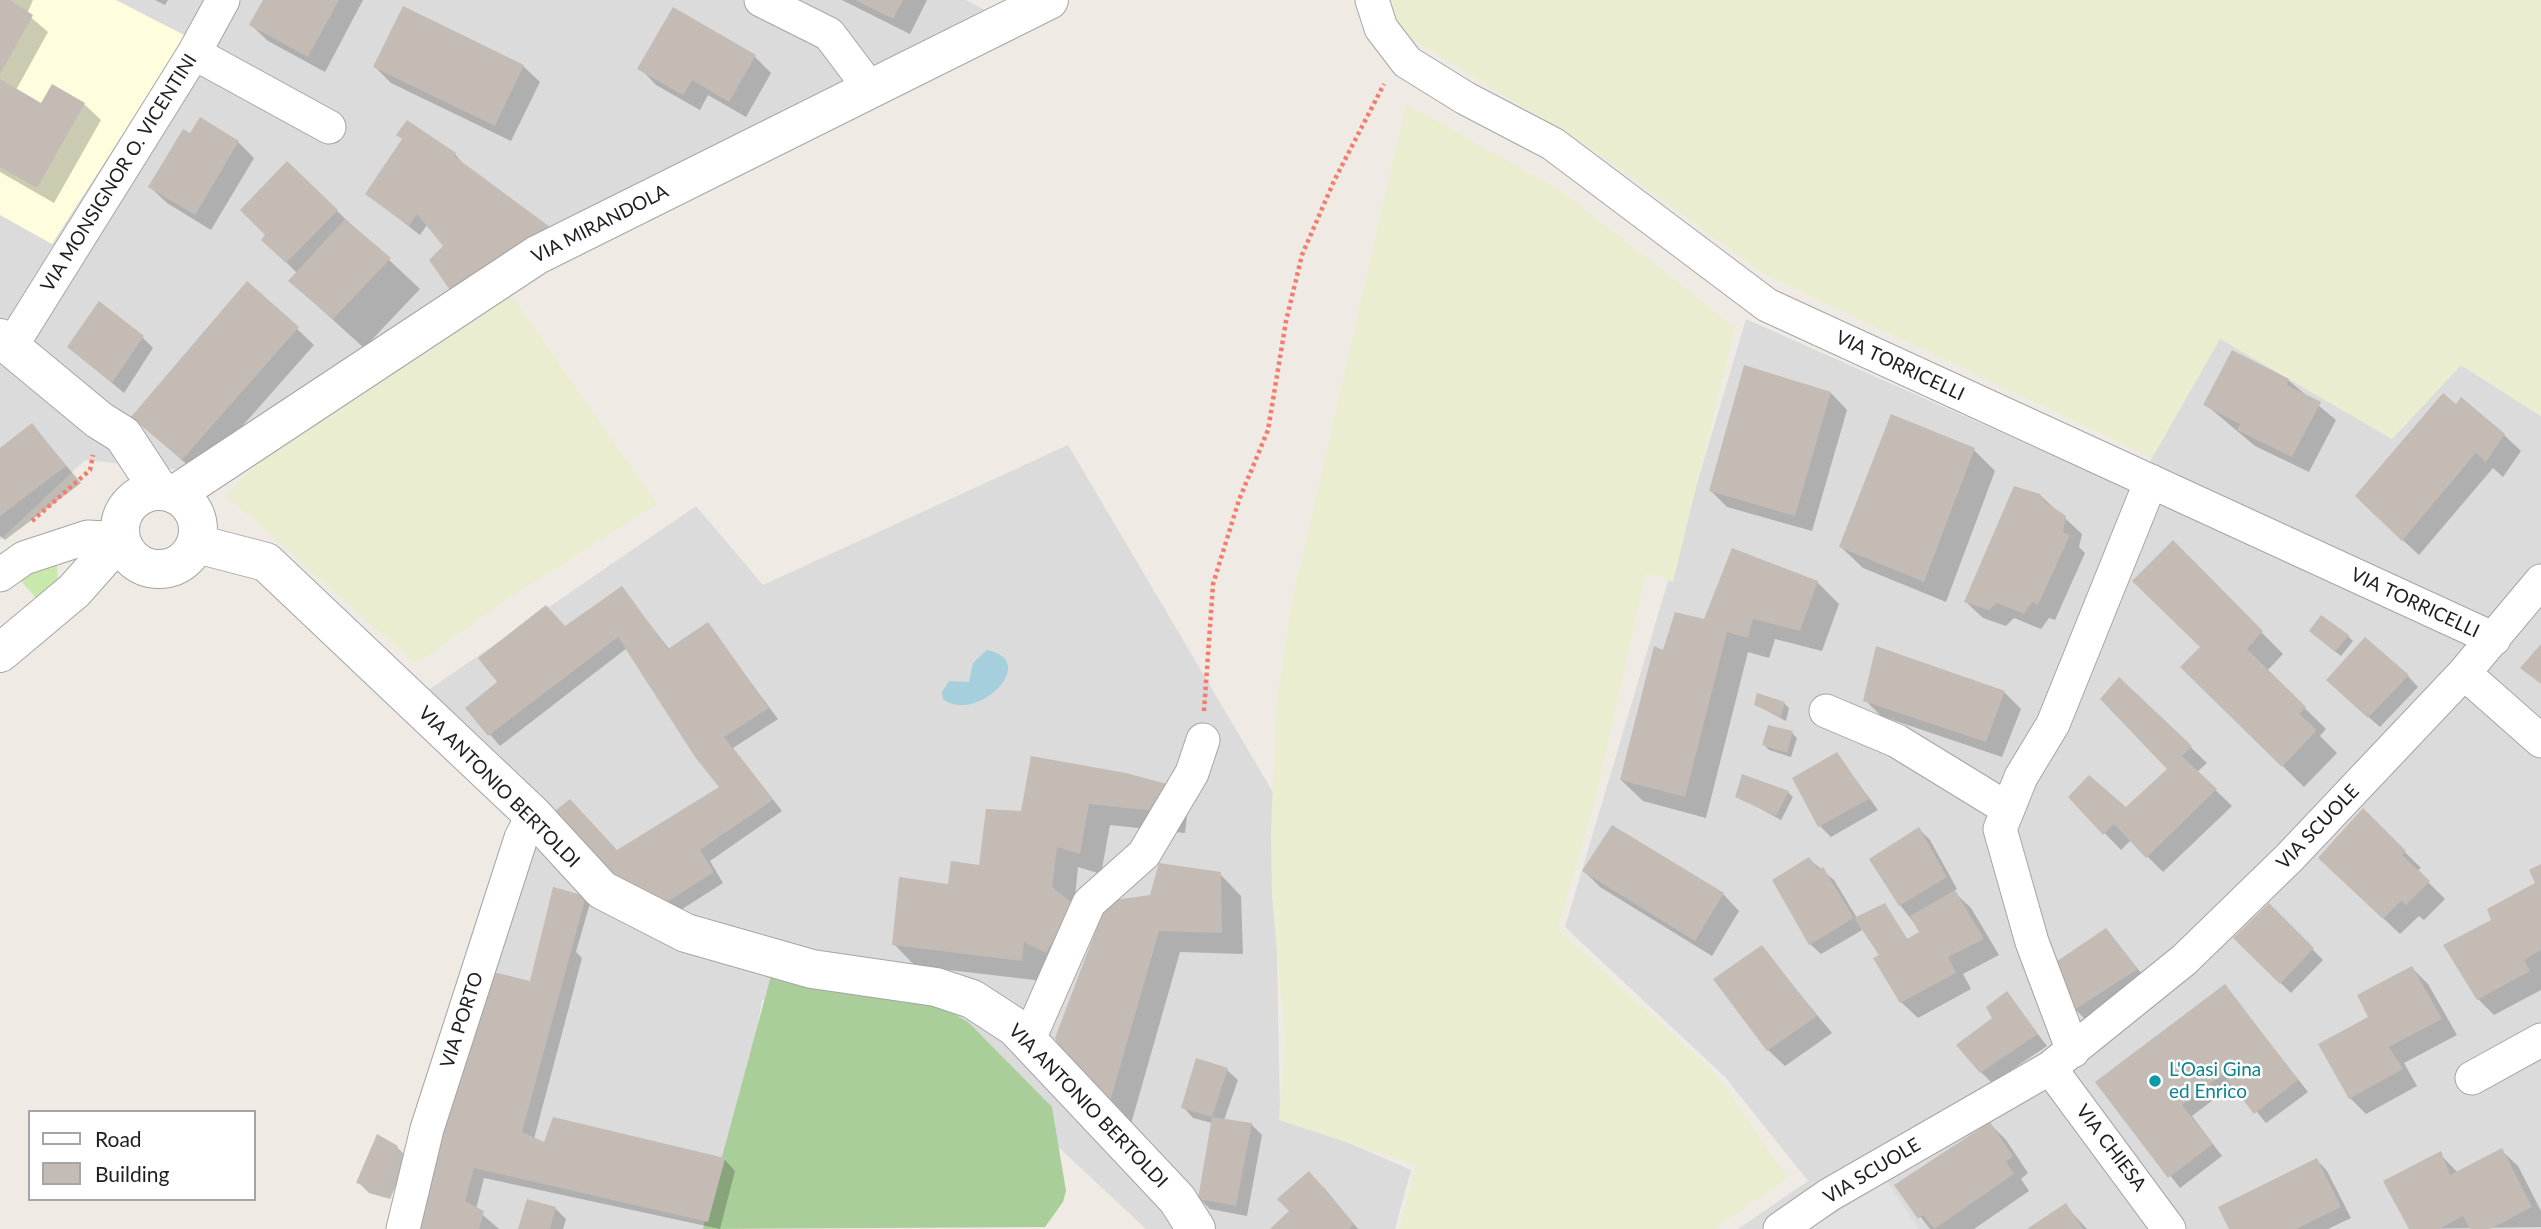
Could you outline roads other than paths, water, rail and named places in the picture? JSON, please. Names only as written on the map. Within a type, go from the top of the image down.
[{"type":"street","name":"VIA MONSIGNOR O. VICENTINI","points":[[6,342],[194,53],[223,0]]},
{"type":"street","points":[[761,0],[829,34],[869,87]]},
{"type":"street","name":"VIA MIRANDOLA","points":[[168,492],[537,255],[869,87],[1049,0]]},
{"type":"street","name":"VIA TORRICELLI","points":[[1372,0],[1381,28],[1407,62],[1465,98],[1553,144],[1767,305],[2494,639]]},
{"type":"street","points":[[194,53],[329,127]]},
{"type":"street","points":[[6,342],[97,433],[128,539],[156,570],[173,567],[187,558],[197,544],[199,524],[192,506],[168,492],[123,435],[97,433]]},
{"type":"street","points":[[2062,1059],[2000,829],[2021,777],[2053,724],[2151,481]]},
{"type":"street","points":[[0,653],[74,591],[128,539],[142,494],[168,492]]},
{"type":"street","points":[[0,575],[24,558],[88,537],[128,539]]},
{"type":"street","name":"VIA ANTONIO BERTOLDI","points":[[197,544],[267,562],[533,815],[602,890],[686,933],[813,969],[936,987],[972,999],[1014,1027],[1177,1199],[1196,1229]]},
{"type":"street","name":"VIA SCUOLE","points":[[1780,1229],[1829,1195],[2062,1059],[2184,960],[2289,858],[2464,673],[2541,580]]},
{"type":"street","points":[[2464,673],[2541,741]]},
{"type":"street","points":[[1826,711],[1897,741],[2008,809]]},
{"type":"street","points":[[1028,1041],[1089,903],[1144,854],[1192,773],[1203,740]]},
{"type":"street","name":"VIA PORTO","points":[[402,1229],[431,1116],[521,838],[533,815]]},
{"type":"street","points":[[2472,1078],[2541,1040]]},
{"type":"street","name":"VIA CHIESA","points":[[2062,1059],[2169,1229]]},
{"type":"water","points":[[987,650],[1002,656],[1008,666],[1006,677],[998,688],[986,698],[972,704],[957,705],[943,699],[942,692],[949,681],[969,682],[973,663]]},
{"type":"place","name":"L'Oasi Gina ed Enrico","points":[[2155,1081]]}]
